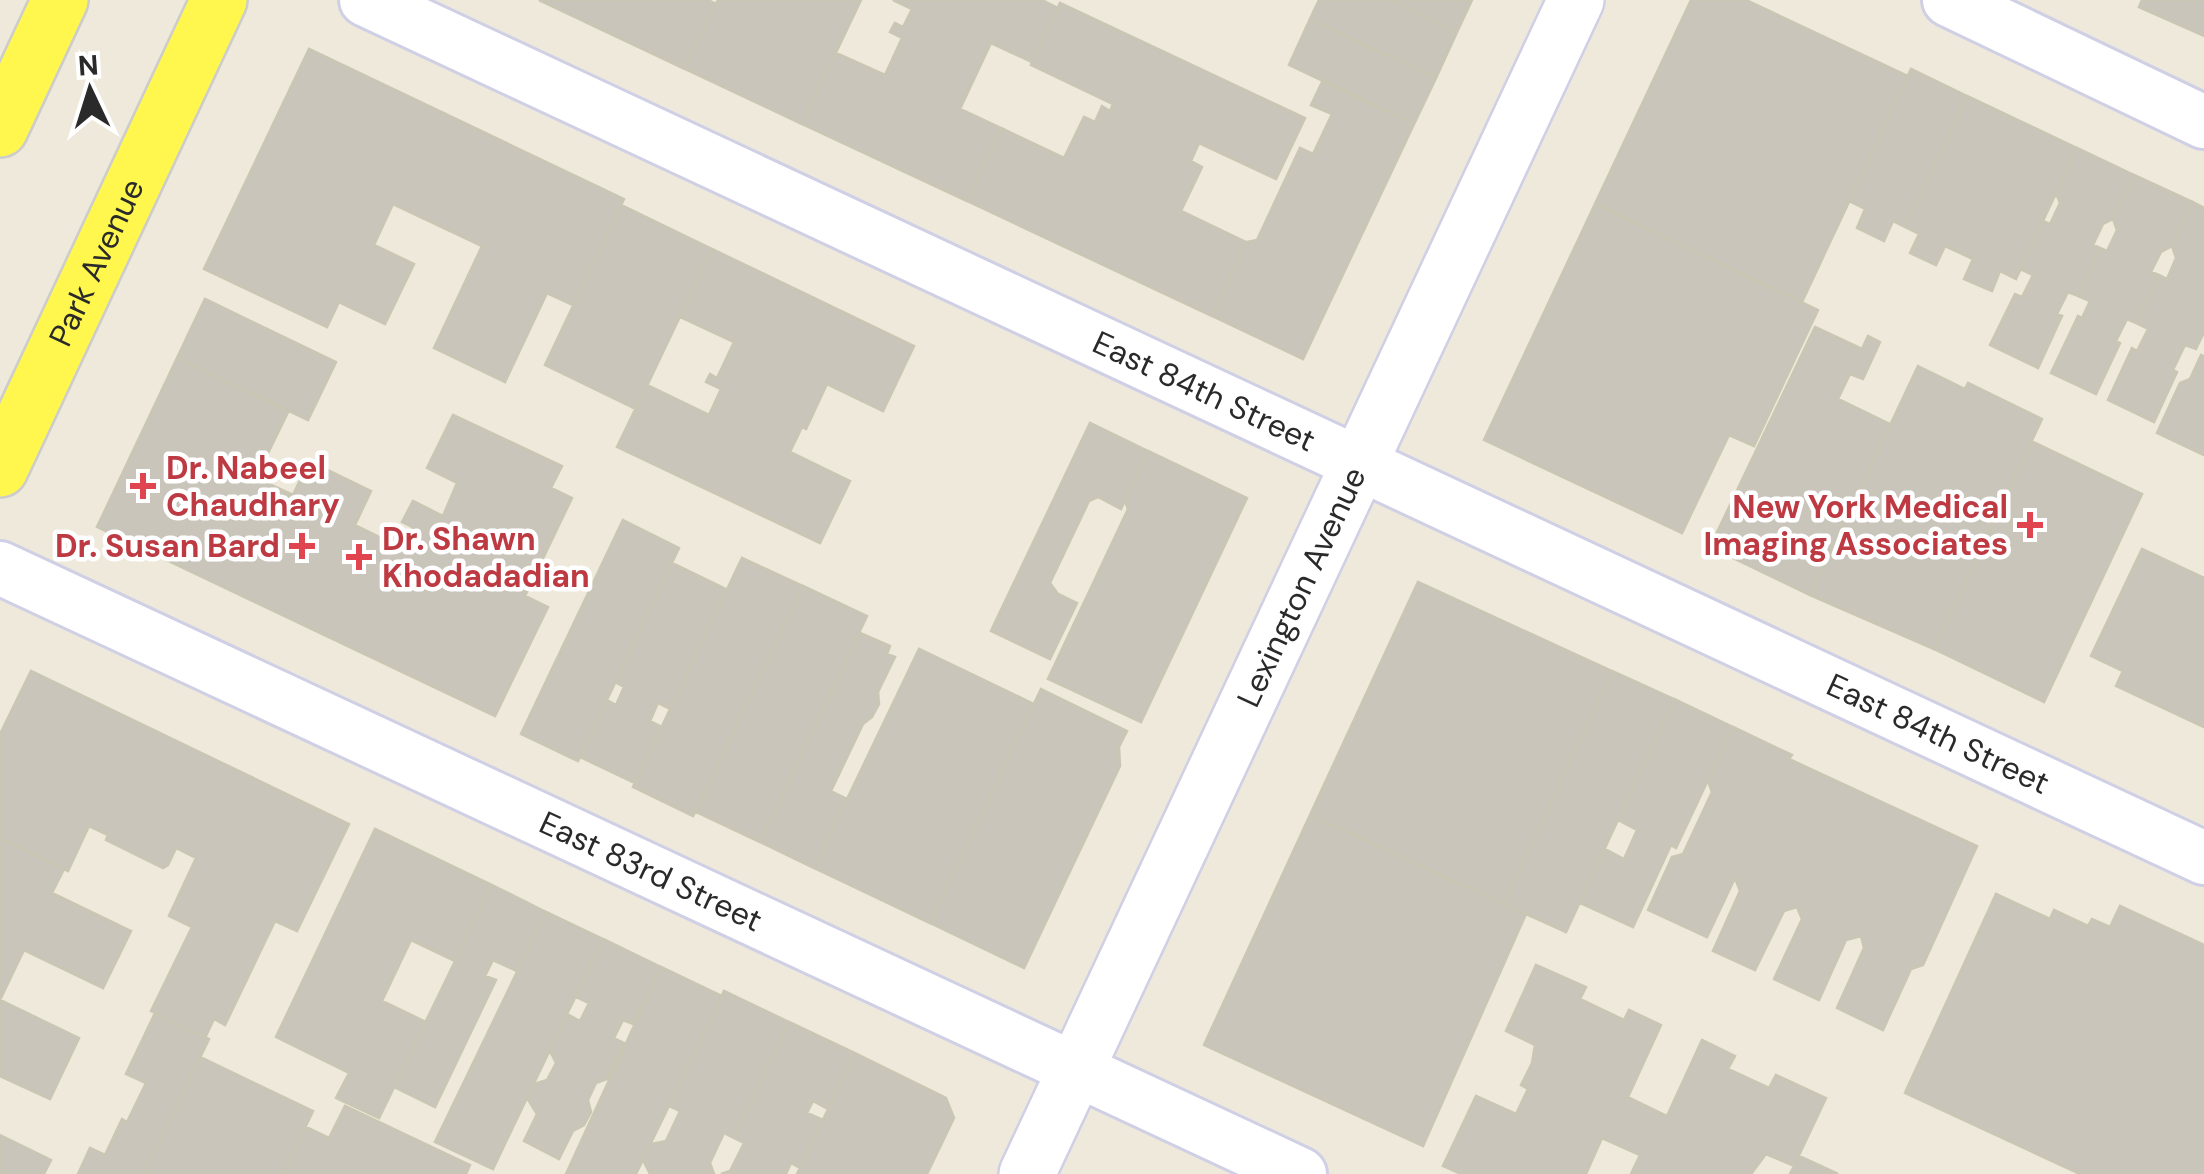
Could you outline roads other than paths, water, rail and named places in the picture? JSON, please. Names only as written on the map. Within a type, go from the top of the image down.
[{"type":"main road","points":[[0,128],[60,0]]},
{"type":"main road","name":"Park Avenue","points":[[0,470],[219,0]]},
{"type":"main road","name":"Lexington Avenue","points":[[1027,1174],[1576,0]]},
{"type":"street","name":"East 84th Street","points":[[366,0],[2204,858]]},
{"type":"street","points":[[1949,0],[2204,122]]},
{"type":"street","name":"East 83rd Street","points":[[0,568],[1300,1174]]},
{"type":"place","name":"Dr. Nabeel Chaudhary","points":[[143,486]]},
{"type":"place","name":"New York Medical Imaging Associates","points":[[2030,525]]},
{"type":"place","name":"Dr. Susan Bard","points":[[302,546]]},
{"type":"place","name":"Dr. Shawn Khodadadian","points":[[359,557]]}]
